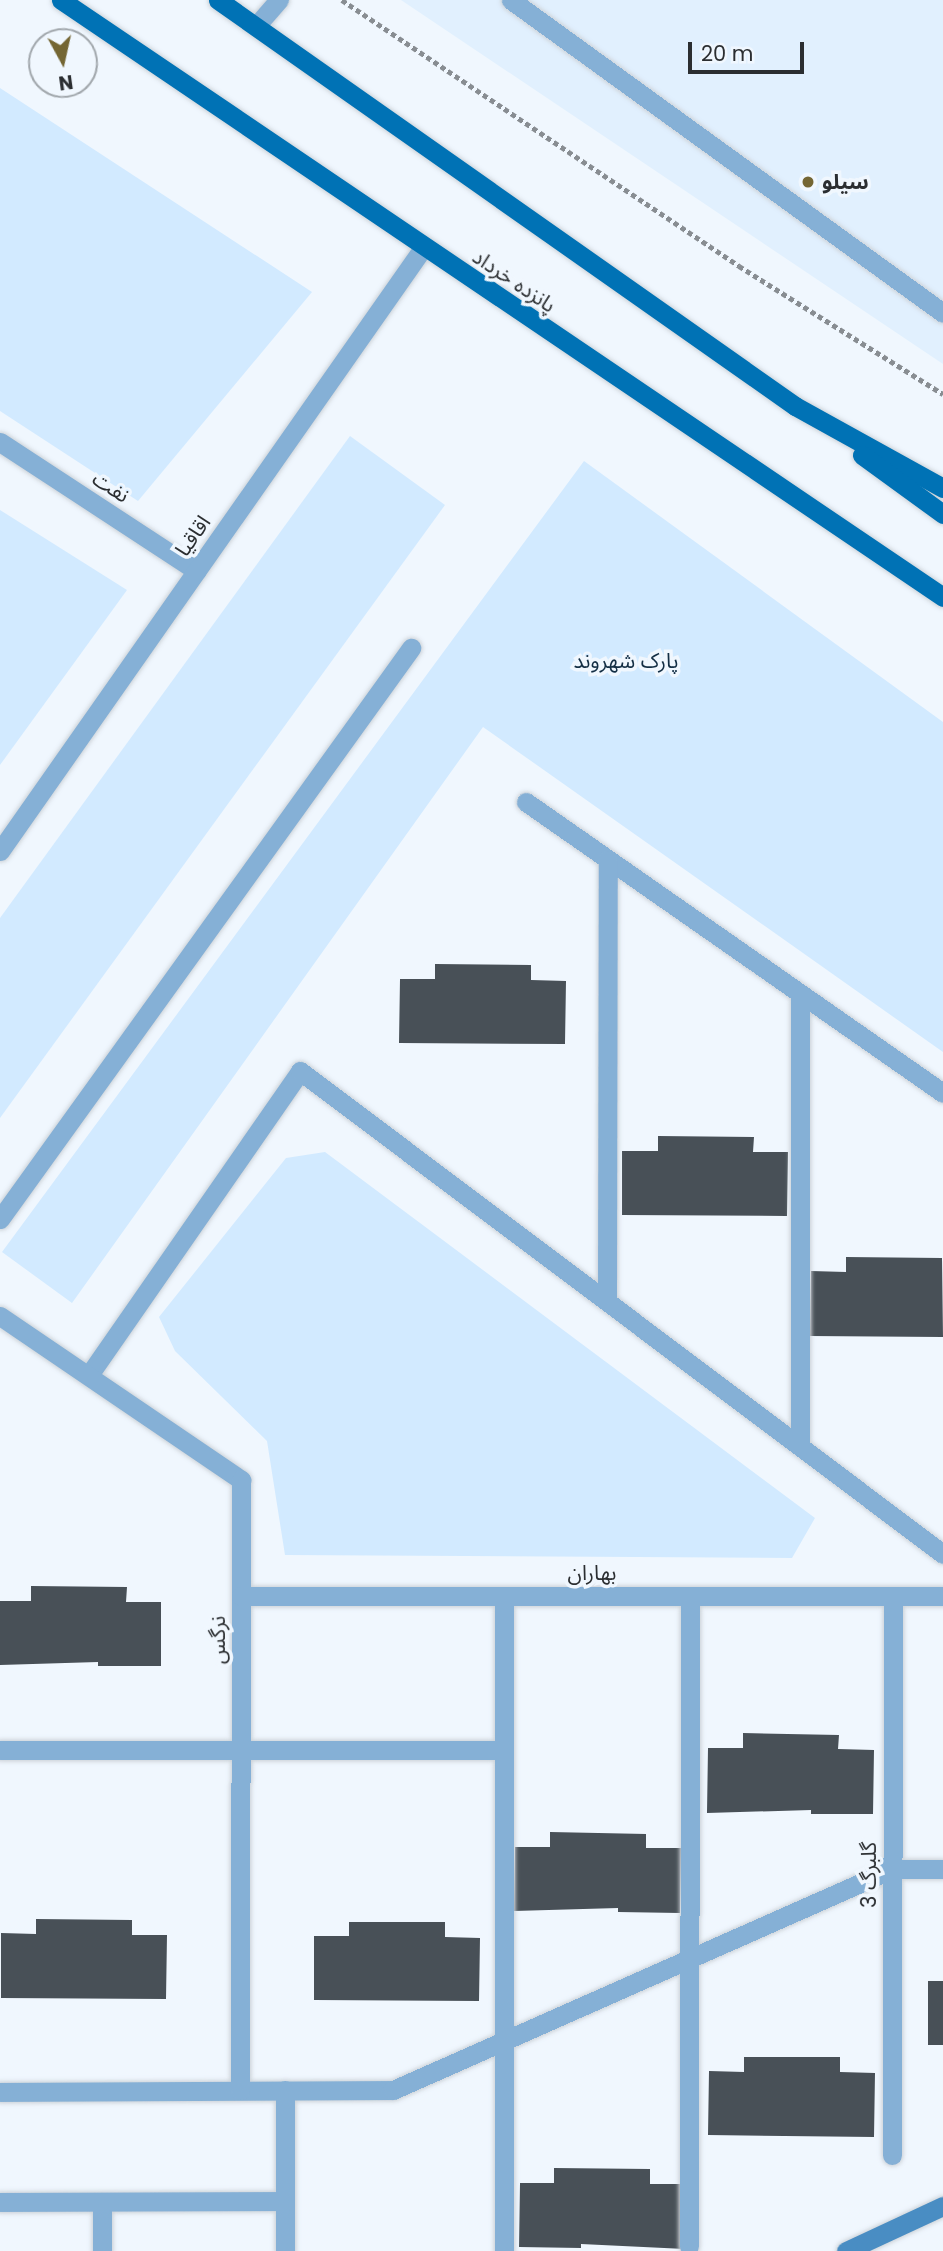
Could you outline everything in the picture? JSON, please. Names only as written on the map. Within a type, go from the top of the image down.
[{"type":"main road","name":"پانزده خرداد","points":[[61,0],[423,248],[943,597]]},
{"type":"main road","points":[[218,0],[795,406],[943,514]]},
{"type":"main road","points":[[795,406],[943,488]]},
{"type":"main road","points":[[846,2251],[943,2206]]},
{"type":"street","points":[[256,26],[279,0]]},
{"type":"street","points":[[511,0],[943,313]]},
{"type":"street","name":"اقاقیا","points":[[0,851],[423,248]]},
{"type":"street","name":"نفت","points":[[0,442],[197,571]]},
{"type":"street","points":[[0,1219],[411,648]]},
{"type":"street","points":[[526,802],[943,1093]]},
{"type":"street","points":[[607,1301],[608,860]]},
{"type":"street","points":[[800,994],[800,1446]]},
{"type":"street","points":[[89,1375],[300,1070],[943,1554]]},
{"type":"street","name":"نرگس","points":[[0,1316],[241,1480],[240,2090]]},
{"type":"street","name":"بهاران","points":[[241,1596],[943,1596]]},
{"type":"street","points":[[504,1596],[504,2251]]},
{"type":"street","points":[[689,2246],[690,1596]]},
{"type":"street","name":"گلبرگ 3","points":[[892,2155],[893,1596]]},
{"type":"street","points":[[0,1750],[504,1749]]},
{"type":"street","points":[[0,2092],[393,2090],[892,1869],[943,1869]]},
{"type":"street","points":[[285,2091],[285,2251]]},
{"type":"street","points":[[0,2202],[285,2201]]},
{"type":"street","points":[[102,2202],[102,2251]]},
{"type":"path","points":[[342,0],[739,266],[943,394]]},
{"type":"shaded area","name":"سیلو","points":[[401,0],[943,0],[943,364]]},
{"type":"green space","points":[[0,88],[312,292],[138,501],[0,411]]},
{"type":"green space","points":[[350,436],[445,505],[0,1118],[0,918]]},
{"type":"green space","name":"پارک شهروند","points":[[584,461],[943,722],[943,1052],[483,727],[72,1303],[2,1252]]},
{"type":"green space","points":[[0,510],[127,590],[0,765]]},
{"type":"green space","points":[[325,1152],[815,1518],[792,1558],[285,1555],[267,1441],[175,1351],[159,1317],[286,1158]]},
{"type":"building","points":[[435,964],[531,965],[531,980],[566,981],[565,1044],[399,1043],[400,979],[435,979]]},
{"type":"building","points":[[658,1136],[754,1137],[753,1152],[788,1152],[787,1216],[622,1215],[622,1151],[658,1151]]},
{"type":"building","points":[[846,1257],[942,1258],[943,1337],[810,1336],[811,1271],[846,1272]]},
{"type":"building","points":[[31,1586],[127,1587],[126,1602],[161,1602],[161,1666],[98,1666],[98,1662],[0,1665],[0,1601],[31,1601]]},
{"type":"building","points":[[743,1733],[839,1735],[838,1749],[874,1750],[873,1814],[811,1814],[811,1810],[707,1813],[708,1748],[743,1748]]},
{"type":"building","points":[[550,1832],[646,1834],[646,1848],[681,1848],[680,1913],[618,1912],[618,1908],[514,1911],[515,1847],[550,1847]]},
{"type":"building","points":[[36,1919],[132,1920],[132,1935],[167,1935],[166,1999],[1,1998],[1,1933],[36,1934]]},
{"type":"building","points":[[349,1922],[445,1922],[445,1937],[480,1938],[479,2001],[314,2000],[314,1936],[349,1936]]},
{"type":"building","points":[[928,1981],[943,1981],[943,2045],[928,2045]]},
{"type":"building","points":[[744,2057],[840,2057],[840,2072],[875,2073],[874,2137],[708,2135],[709,2071],[744,2072]]},
{"type":"building","points":[[554,2168],[650,2169],[650,2184],[685,2184],[685,2249],[581,2244],[581,2248],[519,2247],[520,2183],[554,2183]]},
{"type":"place","name":"سیلو","points":[[808,182]]}]
